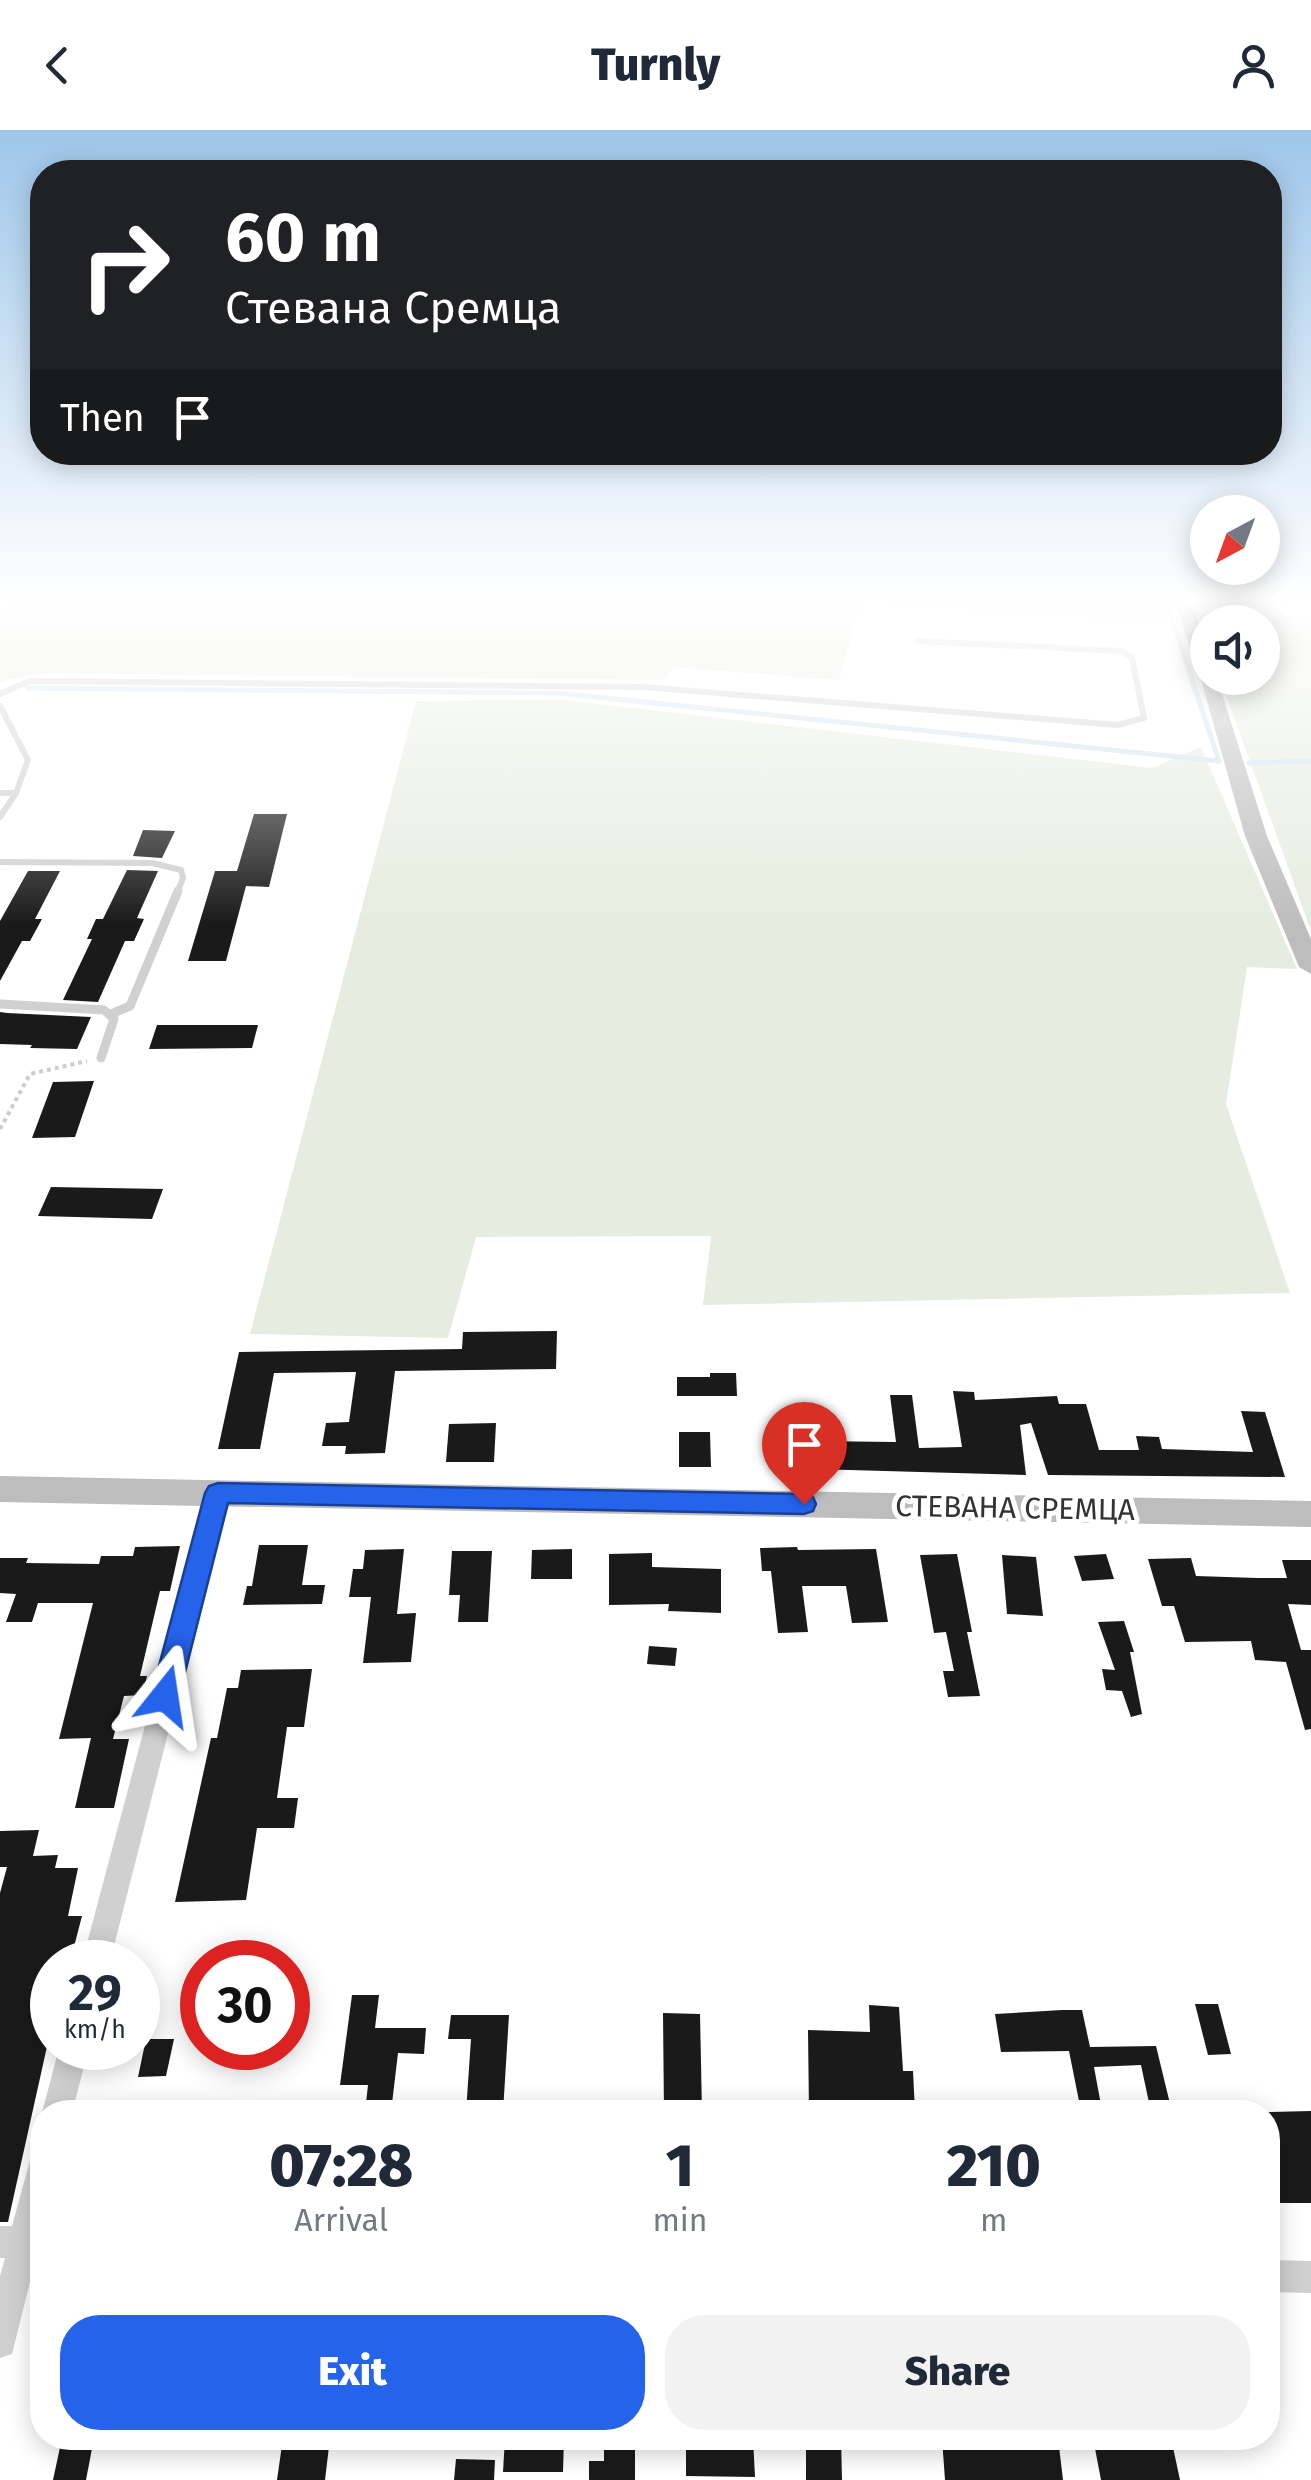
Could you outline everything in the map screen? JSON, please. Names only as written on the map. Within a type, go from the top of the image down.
[{"type":"main road","points":[[1217,705],[1256,836],[1308,957]]},
{"type":"main road","name":"СТЕВАНА СРЕМЦА","points":[[0,1489],[1311,1514]]},
{"type":"street","points":[[102,1940],[218,1493]]},
{"type":"street","points":[[60,2100],[68,2070]]},
{"type":"street","points":[[0,2342],[30,2212]]},
{"type":"street","points":[[1280,2276],[1311,2277]]},
{"type":"lane","points":[[851,705],[1118,725],[1144,718],[1141,705]]},
{"type":"lane","points":[[0,706],[28,760],[16,793],[0,817]]},
{"type":"lane","points":[[0,793],[16,793]]},
{"type":"lane","points":[[0,862],[152,863],[181,870],[184,878],[130,1006],[111,1014],[82,1006],[0,1004]]},
{"type":"lane","points":[[101,1058],[114,1025],[111,1014]]},
{"type":"path","points":[[0,1129],[30,1074],[101,1058]]},
{"type":"shaded area","points":[[415,705],[604,705],[1152,768],[1201,747],[1297,969],[1247,967],[1226,1104],[1290,1293],[703,1305],[711,1236],[476,1237],[448,1338],[250,1334]]},
{"type":"shaded area","points":[[1230,705],[1311,705],[1311,931]]},
{"type":"building","points":[[254,814],[287,814],[269,887],[246,886],[226,961],[188,961],[215,871],[237,871]]},
{"type":"building","points":[[143,830],[175,831],[162,858],[133,856]]},
{"type":"building","points":[[127,870],[158,871],[137,918],[144,919],[134,941],[125,941],[98,1002],[63,1000],[92,939],[87,939],[96,919],[103,919]]},
{"type":"building","points":[[28,871],[60,871],[35,919],[42,919],[30,941],[22,941],[0,981],[0,921]]},
{"type":"building","points":[[0,1012],[91,1017],[77,1049],[30,1048],[32,1045],[0,1044]]},
{"type":"building","points":[[157,1025],[258,1025],[252,1048],[149,1049]]},
{"type":"building","points":[[94,1081],[75,1137],[32,1138],[53,1082]]},
{"type":"building","points":[[51,1187],[163,1189],[152,1219],[38,1216]]},
{"type":"building","points":[[557,1331],[556,1369],[395,1371],[385,1453],[345,1454],[346,1446],[322,1446],[326,1423],[349,1422],[356,1372],[274,1373],[260,1449],[218,1449],[239,1352],[462,1349],[463,1332]]},
{"type":"building","points":[[710,1373],[736,1373],[737,1396],[677,1396],[677,1377],[710,1377]]},
{"type":"building","points":[[953,1391],[974,1392],[975,1400],[1057,1396],[1059,1404],[1086,1404],[1099,1450],[1139,1450],[1136,1436],[1159,1437],[1162,1449],[1253,1452],[1241,1411],[1265,1412],[1285,1477],[1048,1475],[1031,1423],[1020,1425],[1026,1475],[814,1469],[812,1441],[896,1442],[890,1395],[912,1395],[919,1448],[962,1447]]},
{"type":"building","points":[[496,1423],[494,1462],[446,1462],[449,1424]]},
{"type":"building","points":[[679,1432],[710,1432],[711,1467],[679,1467]]},
{"type":"building","points":[[259,1545],[308,1545],[302,1585],[325,1585],[322,1604],[243,1605],[247,1586],[252,1586]]},
{"type":"building","points":[[180,1546],[170,1591],[160,1591],[140,1676],[147,1676],[143,1695],[124,1696],[113,1739],[129,1739],[114,1808],[75,1808],[91,1738],[59,1739],[93,1603],[38,1603],[32,1622],[6,1622],[16,1594],[0,1593],[0,1558],[28,1558],[26,1563],[99,1564],[101,1556],[133,1556],[135,1547]]},
{"type":"building","points":[[760,1548],[876,1549],[888,1622],[852,1623],[846,1586],[802,1586],[808,1632],[778,1633],[771,1571],[762,1571]]},
{"type":"building","points":[[404,1549],[397,1614],[416,1613],[411,1662],[363,1663],[371,1597],[349,1597],[353,1569],[363,1569],[365,1550]]},
{"type":"building","points":[[572,1549],[572,1579],[531,1579],[532,1550]]},
{"type":"building","points":[[452,1551],[492,1551],[488,1622],[458,1622],[460,1595],[449,1595]]},
{"type":"building","points":[[652,1553],[652,1567],[721,1569],[721,1613],[668,1611],[669,1604],[609,1605],[609,1554]]},
{"type":"building","points":[[957,1554],[980,1696],[948,1697],[943,1671],[954,1671],[946,1632],[934,1633],[920,1555]]},
{"type":"building","points":[[1106,1554],[1114,1579],[1082,1581],[1074,1556]]},
{"type":"building","points":[[1002,1555],[1036,1557],[1043,1616],[1007,1614]]},
{"type":"building","points":[[1191,1558],[1196,1576],[1257,1578],[1287,1578],[1282,1560],[1311,1560],[1311,1605],[1288,1604],[1301,1650],[1311,1650],[1311,1729],[1305,1730],[1286,1662],[1255,1660],[1251,1641],[1185,1642],[1174,1606],[1162,1606],[1148,1559]]},
{"type":"building","points":[[1124,1621],[1134,1652],[1130,1652],[1142,1714],[1131,1717],[1122,1691],[1106,1690],[1102,1669],[1115,1670],[1098,1622]]},
{"type":"building","points":[[649,1646],[677,1648],[675,1666],[647,1664]]},
{"type":"building","points":[[312,1669],[304,1727],[287,1727],[277,1798],[298,1798],[294,1828],[257,1828],[246,1900],[175,1902],[211,1738],[217,1738],[227,1688],[238,1688],[241,1670]]},
{"type":"building","points":[[39,1830],[33,1856],[58,1855],[55,1868],[78,1868],[68,1916],[82,1916],[76,1940],[30,1940],[30,2070],[42,2070],[35,2100],[30,2100],[30,2123],[8,2222],[0,2222],[0,1893],[7,1867],[0,1867],[0,1831]]},
{"type":"building","points":[[352,1995],[379,1995],[375,2028],[426,2028],[424,2054],[398,2053],[392,2100],[366,2100],[368,2085],[340,2085]]},
{"type":"building","points":[[1195,2004],[1218,2004],[1231,2054],[1208,2055]]},
{"type":"building","points":[[869,2005],[899,2007],[903,2071],[913,2071],[914,2100],[809,2100],[808,2030],[870,2032]]},
{"type":"building","points":[[1082,2010],[1090,2047],[1156,2046],[1169,2100],[1148,2100],[1141,2065],[1094,2067],[1100,2100],[1079,2100],[1069,2051],[1001,2052],[995,2014]]},
{"type":"building","points":[[663,2013],[700,2014],[702,2100],[664,2100]]},
{"type":"building","points":[[451,2015],[509,2015],[504,2100],[467,2100],[471,2039],[448,2039]]},
{"type":"building","points":[[160,2039],[174,2039],[166,2076],[138,2077],[139,2070],[160,2070]]},
{"type":"building","points":[[1311,2111],[1311,2203],[1280,2203],[1280,2112]]},
{"type":"building","points":[[59,2450],[92,2450],[86,2480],[53,2480]]},
{"type":"building","points":[[281,2450],[329,2450],[325,2480],[277,2480]]},
{"type":"building","points":[[504,2450],[564,2450],[563,2472],[503,2472]]},
{"type":"building","points":[[604,2450],[635,2450],[635,2480],[589,2480],[589,2461],[604,2461]]},
{"type":"building","points":[[686,2450],[754,2450],[755,2477],[686,2476]]},
{"type":"building","points":[[806,2450],[841,2450],[842,2480],[806,2480]]},
{"type":"building","points":[[943,2450],[1059,2450],[1063,2480],[945,2480]]},
{"type":"building","points":[[1095,2450],[1174,2450],[1180,2480],[1101,2480]]},
{"type":"building","points":[[456,2459],[495,2460],[494,2480],[454,2480]]},
{"type":"waterway","points":[[671,705],[1219,761],[1200,705]]},
{"type":"waterway","points":[[1249,763],[1311,761]]},
{"type":"route","points":[[165,1696],[218,1493],[804,1504]]}]
